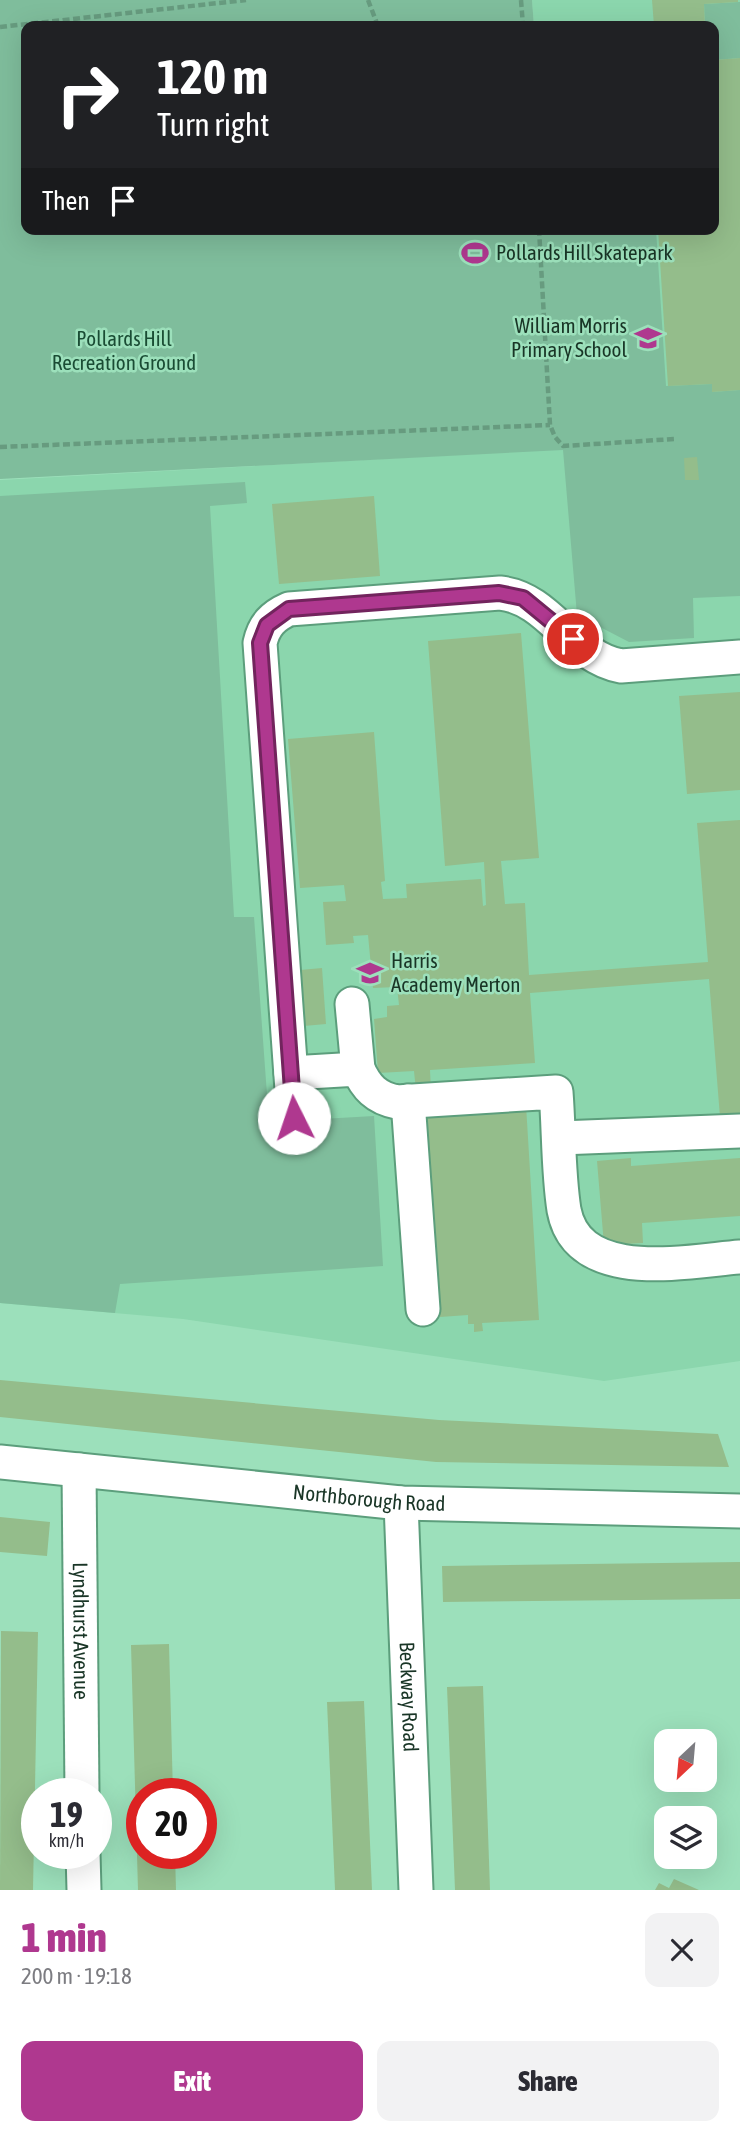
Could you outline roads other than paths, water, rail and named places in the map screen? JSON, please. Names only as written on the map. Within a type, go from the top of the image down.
[{"type":"street","points":[[294,1118],[260,643],[262,633],[272,619],[289,609],[499,593],[523,598],[591,655],[605,663],[621,666],[740,657]]},
{"type":"street","points":[[352,1004],[358,1069],[365,1084],[386,1100],[408,1101],[556,1091],[568,1221],[575,1234],[596,1254],[610,1260],[635,1263],[740,1257]]},
{"type":"street","points":[[291,1073],[358,1069]]},
{"type":"street","points":[[408,1101],[423,1309]]},
{"type":"street","points":[[560,1138],[740,1131]]},
{"type":"street","name":"Northborough Road","points":[[0,1462],[401,1503],[740,1511]]},
{"type":"street","name":"Lyndhurst Avenue","points":[[79,1470],[82,1778]]},
{"type":"street","name":"Beckway Road","points":[[401,1503],[416,1890]]},
{"type":"street","points":[[83,1869],[84,1890]]},
{"type":"place","name":"Pollards Hill Skatepark","points":[[475,253]]},
{"type":"place","name":"William Morris Primary School","points":[[648,338]]},
{"type":"place","name":"Harris Academy Merton","points":[[370,973]]},
{"type":"park label","name":"Pollards Hill Recreation Ground","points":[[124,351]]}]
